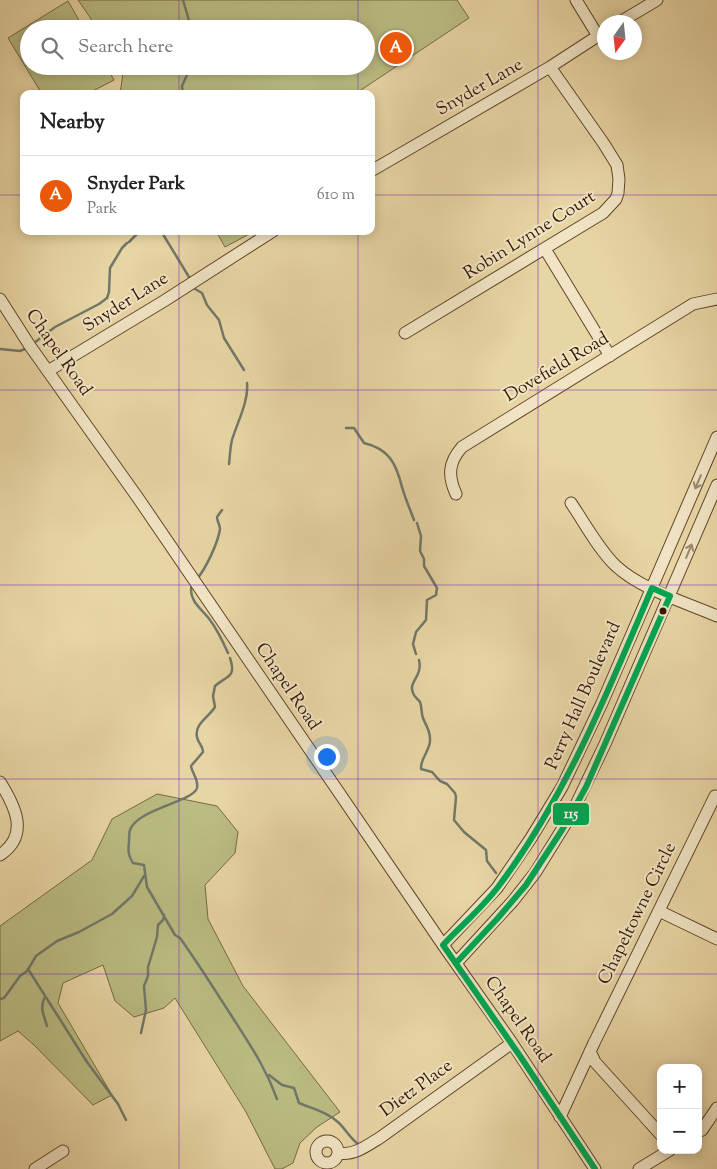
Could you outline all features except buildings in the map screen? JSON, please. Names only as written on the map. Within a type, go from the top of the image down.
[{"type":"street","points":[[576,0],[597,29]]},
{"type":"street","points":[[632,15],[657,0]]},
{"type":"street","name":"Snyder Lane","points":[[375,169],[550,67],[597,37]]},
{"type":"street","name":"Robin Lynne Court","points":[[405,333],[545,249],[609,208],[616,199],[619,179],[617,165],[550,67]]},
{"type":"street","name":"Snyder Lane","points":[[48,371],[164,301],[267,235]]},
{"type":"street","points":[[545,249],[610,356]]},
{"type":"street","name":"Dovefield Road","points":[[456,494],[451,483],[450,466],[455,455],[462,447],[693,304],[717,299]]},
{"type":"street","name":"Chapel Road","points":[[0,300],[512,1043],[595,1169]]},
{"type":"street","name":"Perry Hall Boulevard","points":[[443,945],[497,888],[531,838],[562,787],[602,704],[717,437]]},
{"type":"street","points":[[456,963],[529,880],[571,815],[590,778],[717,485]]},
{"type":"street","points":[[571,502],[615,565],[628,575],[652,588],[717,616]]},
{"type":"street","points":[[0,782],[16,810],[18,824],[12,844],[0,855]]},
{"type":"street","name":"Chapeltowne Circle","points":[[560,1117],[590,1051],[715,796],[717,797]]},
{"type":"street","points":[[659,911],[717,939]]},
{"type":"street","name":"Dietz Place","points":[[339,1153],[346,1154],[362,1148],[381,1137],[512,1043]]},
{"type":"street","points":[[590,1051],[595,1062],[657,1131]]},
{"type":"street","points":[[702,1130],[717,1108]]},
{"type":"street","points":[[35,1169],[63,1151]]},
{"type":"street","points":[[639,1169],[663,1154]]},
{"type":"green space","points":[[78,0],[457,0],[469,18],[361,90],[121,90],[123,75],[375,75],[375,20],[92,20]]},
{"type":"green space","points":[[68,1],[79,20],[37,20]]},
{"type":"green space","points":[[20,31],[20,58],[8,38]]},
{"type":"green space","points":[[30,75],[111,75],[114,80],[95,90],[40,90]]},
{"type":"green space","points":[[218,235],[248,235],[225,247]]},
{"type":"green space","points":[[157,794],[217,806],[238,832],[235,853],[205,885],[208,919],[243,986],[340,1112],[317,1127],[300,1143],[293,1163],[282,1169],[275,1169],[246,1112],[175,998],[164,1008],[134,1017],[115,1001],[103,965],[63,983],[58,1003],[112,1095],[93,1105],[18,1031],[0,1041],[0,926],[92,860],[112,819]]},
{"type":"waterway","points":[[183,0],[189,20]]},
{"type":"waterway","points":[[182,90],[182,86],[187,75]]},
{"type":"waterway","points":[[129,242],[136,235]]},
{"type":"waterway","points":[[163,235],[189,277]]},
{"type":"waterway","points":[[34,343],[55,327],[107,298],[110,268],[127,243]]},
{"type":"waterway","points":[[195,289],[202,293],[207,305],[219,320],[224,338],[244,370]]},
{"type":"waterway","points":[[0,349],[20,351],[27,348]]},
{"type":"waterway","points":[[229,464],[230,449],[246,397],[247,383]]},
{"type":"waterway","points":[[346,428],[354,428],[364,443],[380,449],[390,458],[397,471],[414,520]]},
{"type":"waterway","points":[[197,579],[208,562],[217,541],[220,529],[217,517],[222,510]]},
{"type":"waterway","points":[[416,654],[413,644],[416,632],[426,620],[427,600],[436,595],[437,588],[424,566],[424,559],[420,551],[421,536],[417,523]]},
{"type":"waterway","points":[[192,585],[192,595],[196,604],[212,623],[228,653]]},
{"type":"waterway","points":[[230,658],[232,665],[231,673],[215,686],[213,696],[215,707],[198,728],[197,737],[203,752],[191,766],[197,782],[197,788],[186,798],[153,811],[135,823],[130,831],[128,848],[133,863],[144,865],[147,887],[175,935],[180,938],[251,1046],[277,1099]]},
{"type":"waterway","points":[[419,660],[419,671],[412,689],[414,696],[420,702],[422,716],[429,731],[430,739],[421,769],[432,772],[455,793],[454,820],[464,832],[486,850],[487,861],[496,873]]},
{"type":"waterway","points":[[0,999],[4,998],[20,976],[27,971],[36,956],[57,941],[79,932],[112,914],[132,896],[144,876]]},
{"type":"waterway","points":[[141,1033],[146,1010],[144,986],[157,937],[158,925],[163,920],[164,915]]},
{"type":"waterway","points":[[28,969],[87,1062],[118,1104],[126,1120]]},
{"type":"waterway","points":[[45,997],[42,1008],[47,1026]]},
{"type":"waterway","points":[[269,1075],[282,1085],[294,1088],[299,1103],[325,1113],[334,1119],[358,1144]]},
{"type":"transit line","name":"115","points":[[456,963],[526,885],[562,830],[586,787],[670,596],[652,588],[602,704],[545,817],[492,895],[443,945],[595,1169]]},
{"type":"place","name":"Snyder Park","points":[[396,48]]}]
